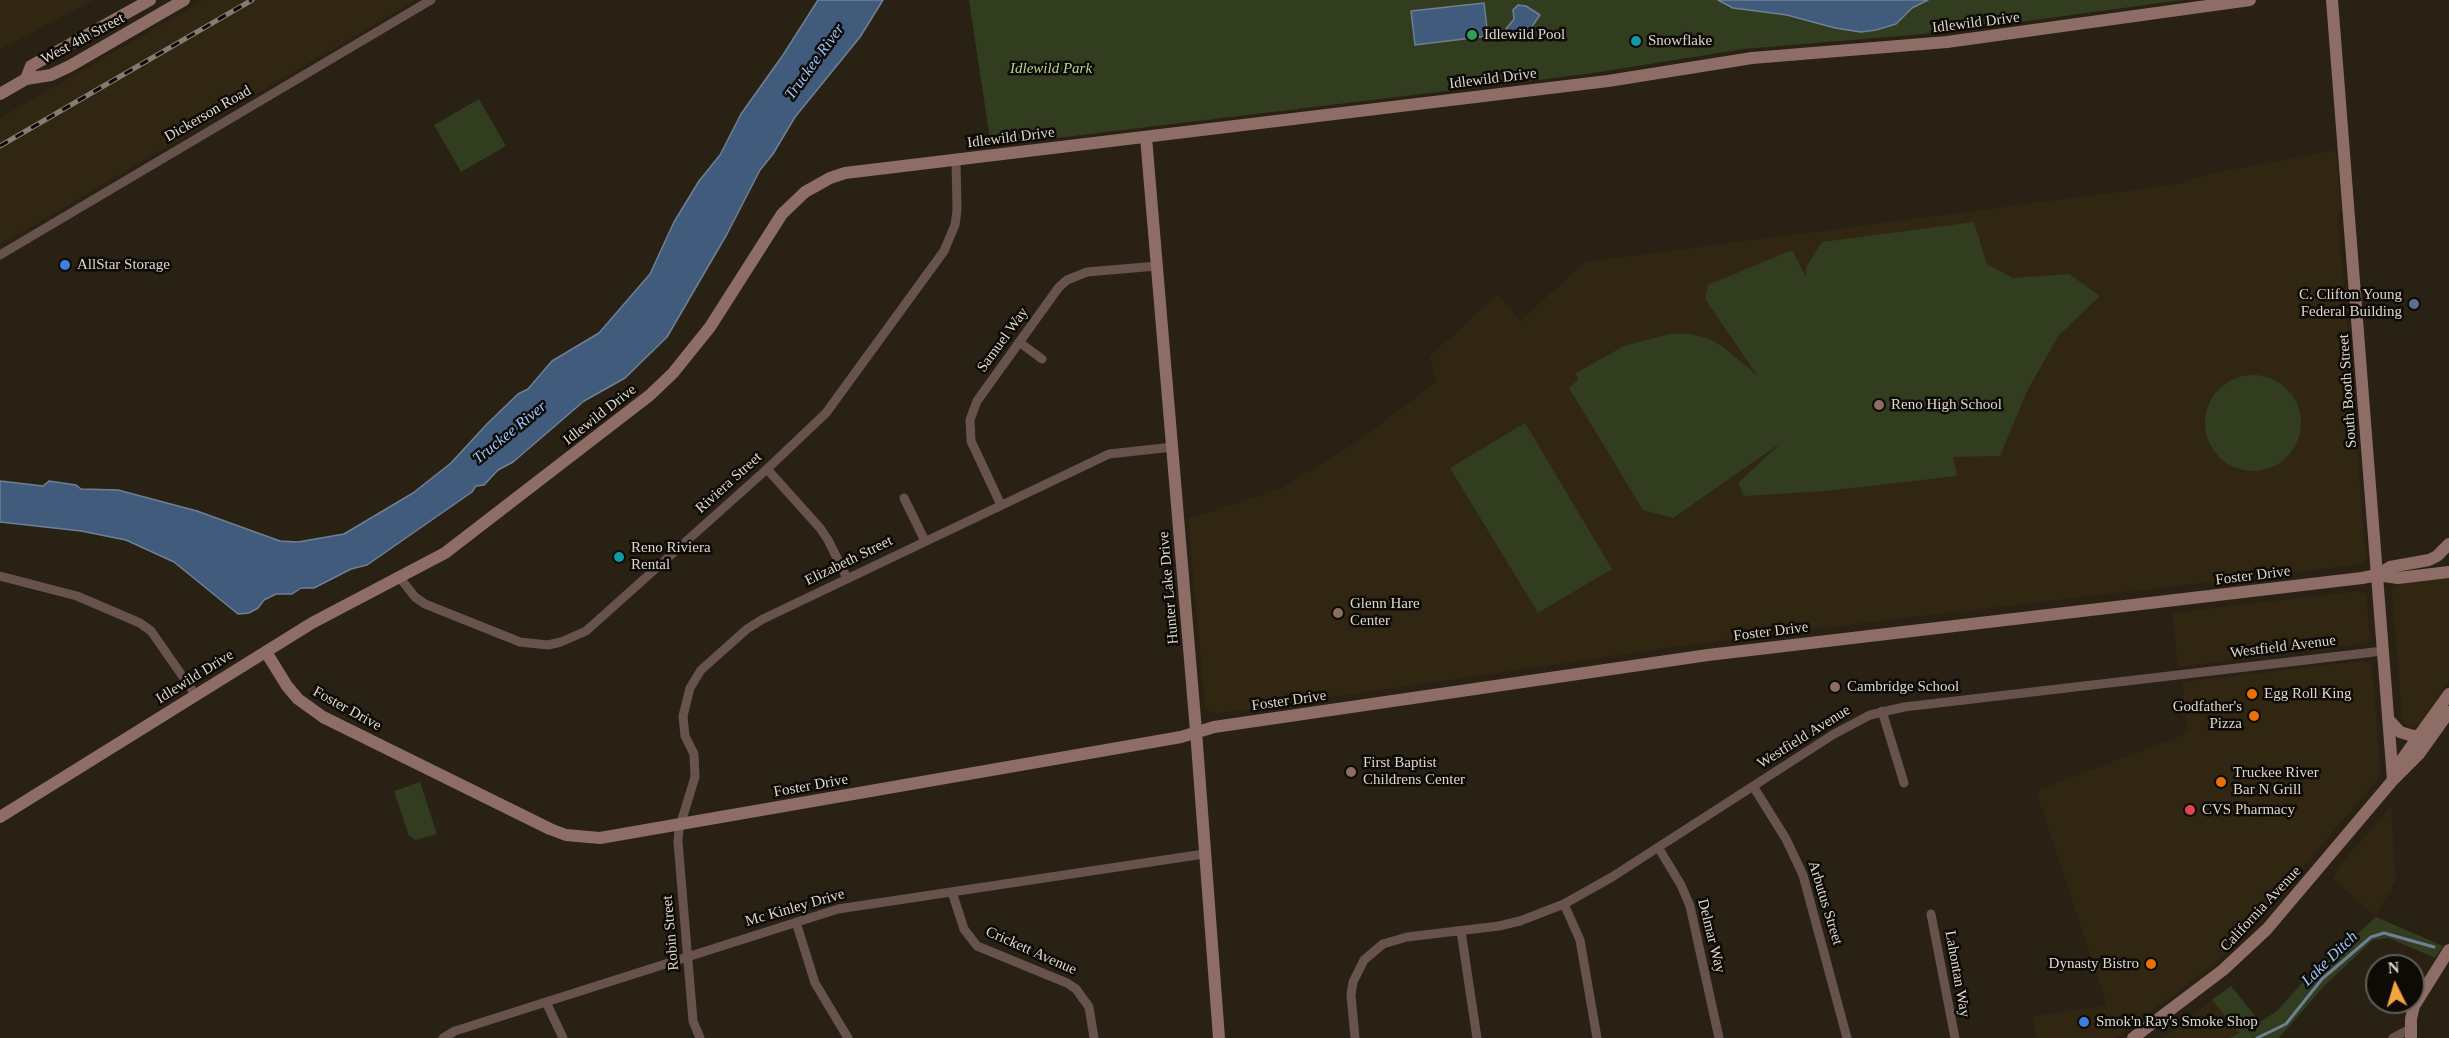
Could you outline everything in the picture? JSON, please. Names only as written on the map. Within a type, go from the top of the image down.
[{"type":"street","name":"West 4th Street","points":[[26,79],[31,66],[150,0]]},
{"type":"street","name":"West 4th Street","points":[[0,94],[26,79],[51,75],[70,66],[184,0]]},
{"type":"street","name":"Dickerson Road","points":[[0,255],[431,0]]},
{"type":"street","name":"Idlewild Drive","points":[[0,818],[195,694],[322,618],[445,553],[650,395],[674,373],[710,327],[782,214],[817,184],[845,173],[1576,85],[1761,57],[1947,42],[2250,0]]},
{"type":"street","name":"South Booth Street","points":[[2332,0],[2392,780]]},
{"type":"street","name":"Hunter Lake Drive","points":[[1146,137],[1173,447],[1219,1038]]},
{"type":"street","name":"Riviera Street","points":[[400,578],[415,597],[436,610],[520,642],[548,645],[561,642],[574,638],[593,625],[826,413],[944,250],[953,232],[957,210],[956,160]]},
{"type":"street","name":"Samuel Way","points":[[1001,505],[971,441],[970,420],[977,401],[1059,287],[1067,280],[1087,272],[1156,266]]},
{"type":"street","points":[[1019,342],[1042,359]]},
{"type":"street","name":"Elizabeth Street","points":[[680,824],[695,777],[696,765],[685,736],[683,716],[694,679],[701,670],[755,624],[1109,454],[1173,447]]},
{"type":"street","points":[[767,469],[820,528],[847,578]]},
{"type":"street","points":[[904,498],[925,541]]},
{"type":"street","points":[[2377,575],[2390,567],[2429,560],[2437,556],[2449,544]]},
{"type":"street","points":[[2377,575],[2398,578],[2449,572]]},
{"type":"street","name":"Foster Drive","points":[[266,652],[287,686],[298,699],[316,713],[550,829],[566,835],[600,838],[1181,737],[1196,731],[1662,661],[2377,575]]},
{"type":"street","points":[[0,576],[77,596],[140,623],[152,631],[195,694]]},
{"type":"street","name":"Westfield Avenue","points":[[1355,1038],[1353,982],[1364,960],[1383,944],[1407,937],[1520,921],[1564,904],[1658,847],[1848,725],[1882,711],[2383,651]]},
{"type":"street","name":"California Avenue","points":[[2392,780],[2397,767],[2449,694]]},
{"type":"street","points":[[1882,711],[1904,783]]},
{"type":"street","name":"California Avenue","points":[[2133,1038],[2215,977],[2252,945],[2392,780],[2419,754],[2449,712]]},
{"type":"street","points":[[2388,719],[2400,732],[2413,736],[2422,735]]},
{"type":"street","name":"Arbutus Street","points":[[1753,786],[1786,838],[1803,875],[1847,1038]]},
{"type":"street","name":"Robin Street","points":[[680,824],[678,842],[687,957],[693,1021],[700,1038]]},
{"type":"street","name":"Delmar Way","points":[[1658,847],[1681,885],[1690,906],[1719,1038]]},
{"type":"street","name":"Mc Kinley Drive","points":[[442,1038],[455,1031],[838,909],[1204,854]]},
{"type":"street","name":"Crickett Avenue","points":[[952,892],[964,929],[977,946],[1067,983],[1076,989],[1089,1007],[1094,1038]]},
{"type":"street","points":[[1564,904],[1580,940],[1597,1038]]},
{"type":"street","name":"Lahontan Way","points":[[1931,914],[1955,1038]]},
{"type":"street","points":[[796,922],[815,983],[848,1038]]},
{"type":"street","points":[[1461,931],[1477,1038]]},
{"type":"street","points":[[2393,1038],[2411,1034],[2412,1012],[2419,996],[2449,951]]},
{"type":"street","points":[[546,1002],[563,1038]]},
{"type":"shaded area","points":[[0,0],[94,0],[0,49]]},
{"type":"shaded area","points":[[204,0],[416,0],[0,245],[0,118]]},
{"type":"shaded area","name":"Reno High School","points":[[2336,150],[2341,208],[2338,217],[2366,558],[2362,564],[1745,637],[1220,713],[1211,713],[1205,706],[1188,519],[1280,489],[1358,441],[1437,381],[1429,357],[1498,294],[1520,321],[1585,262],[2178,184],[2208,174]]},
{"type":"shaded area","points":[[2449,578],[2449,681],[2421,723],[2411,728],[2405,725],[2402,718],[2392,591],[2402,583]]},
{"type":"shaded area","points":[[2357,591],[2365,594],[2367,598],[2370,637],[2366,643],[2178,667],[2172,613]]},
{"type":"shaded area","points":[[2362,661],[2370,663],[2372,667],[2381,775],[2252,928],[2213,965],[2116,1038],[2037,1038],[2032,1016],[2107,1005],[2036,791],[2188,733],[2182,682]]},
{"type":"shaded area","points":[[2391,806],[2396,880],[2376,917],[2333,879],[2341,864]]},
{"type":"shaded area","points":[[2212,1000],[2239,1033],[2230,1038],[2163,1038]]},
{"type":"green space","name":"Idlewild Park","points":[[969,0],[2182,0],[1947,32],[1744,49],[1587,74],[991,146]]},
{"type":"green space","points":[[479,99],[506,146],[461,172],[434,125]]},
{"type":"green space","points":[[1974,222],[1987,264],[2013,278],[2069,274],[2100,296],[2059,335],[2027,391],[2000,456],[1953,457],[1957,476],[1825,491],[1744,496],[1738,483],[1782,442],[1673,518],[1643,510],[1569,388],[1578,380],[1576,373],[1624,346],[1670,334],[1689,334],[1708,338],[1723,347],[1757,375],[1705,299],[1708,285],[1792,250],[1806,277],[1806,267],[1822,242]]},
{"type":"green space","points":[[2253,375],[2271,379],[2287,389],[2297,405],[2301,423],[2297,441],[2287,457],[2271,467],[2253,471],[2235,467],[2219,457],[2209,441],[2205,423],[2209,405],[2219,389],[2235,379]]},
{"type":"green space","points":[[1525,423],[1612,569],[1538,613],[1450,468]]},
{"type":"green space","points":[[420,782],[437,834],[416,840],[409,836],[394,791]]},
{"type":"green space","points":[[2376,917],[2443,946],[2435,958],[2389,938],[2373,940],[2325,985],[2279,1038],[2230,1038],[2239,1033],[2212,1000],[2231,986],[2260,1022],[2277,1011],[2301,984]]},
{"type":"water","name":"Truckee River","points":[[818,0],[883,0],[860,37],[795,117],[773,154],[760,170],[727,234],[667,337],[625,378],[584,401],[513,462],[498,470],[484,485],[476,486],[472,492],[367,565],[351,569],[314,588],[301,588],[292,594],[276,594],[264,600],[258,608],[249,613],[238,614],[174,562],[126,540],[81,531],[0,522],[0,481],[43,486],[49,481],[76,485],[81,489],[118,490],[197,511],[280,541],[298,542],[344,534],[413,493],[451,463],[518,394],[528,389],[552,361],[599,333],[650,274],[674,222],[699,181],[720,155],[741,114]]},
{"type":"water","points":[[1718,0],[1928,0],[1912,8],[1896,24],[1861,32],[1835,28],[1787,15],[1733,8]]},
{"type":"water","points":[[1484,3],[1488,36],[1415,45],[1411,11]]},
{"type":"water","points":[[1518,5],[1526,6],[1540,15],[1531,28],[1532,35],[1527,40],[1521,40],[1506,29],[1514,19],[1513,10]]},
{"type":"waterway","name":"Lake Ditch","points":[[2257,1038],[2286,1024],[2322,979],[2371,937],[2384,933],[2434,947]]},
{"type":"railway","points":[[0,146],[252,0]]},
{"type":"place","name":"Idlewild Pool","points":[[1472,35]]},
{"type":"place","name":"Snowflake","points":[[1636,41]]},
{"type":"place","name":"AllStar Storage","points":[[65,265]]},
{"type":"place","name":"C. Clifton Young Federal Building","points":[[2414,304]]},
{"type":"place","name":"Reno High School","points":[[1879,405]]},
{"type":"place","name":"Reno Riviera Rental","points":[[619,557]]},
{"type":"place","name":"Glenn Hare Center","points":[[1338,613]]},
{"type":"place","name":"Cambridge School","points":[[1835,687]]},
{"type":"place","name":"Egg Roll King","points":[[2252,694]]},
{"type":"place","name":"Godfather's Pizza","points":[[2254,716]]},
{"type":"place","name":"First Baptist Childrens Center","points":[[1351,772]]},
{"type":"place","name":"Truckee River Bar N Grill","points":[[2221,782]]},
{"type":"place","name":"CVS Pharmacy","points":[[2190,810]]},
{"type":"place","name":"Dynasty Bistro","points":[[2151,964]]},
{"type":"place","name":"Smok'n Ray's Smoke Shop","points":[[2084,1022]]}]
